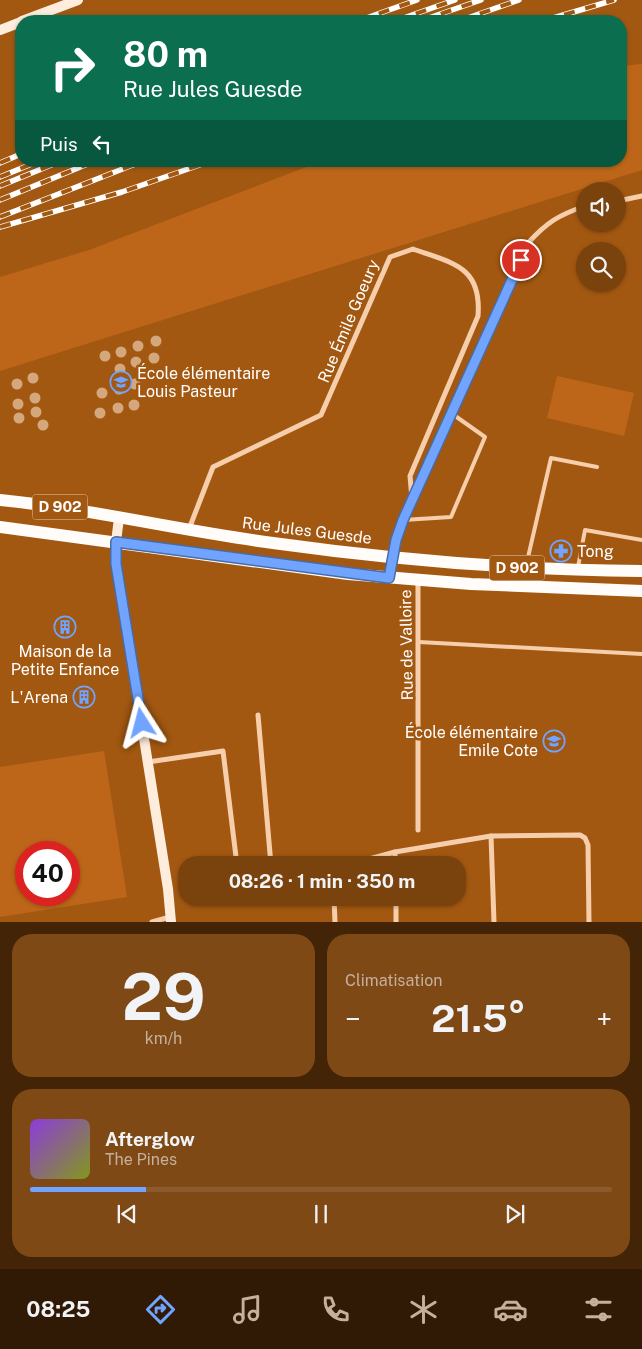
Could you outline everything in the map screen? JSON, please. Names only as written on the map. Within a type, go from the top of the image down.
[{"type":"main road","name":"Rue Jules Guesde","points":[[0,500],[44,504],[272,543],[392,557],[526,568],[642,571]]},
{"type":"main road","name":"D 902","points":[[0,527],[389,578],[642,591]]},
{"type":"street","points":[[38,15],[78,0]]},
{"type":"street","points":[[0,30],[15,24]]},
{"type":"street","points":[[626,199],[642,196]]},
{"type":"street","points":[[389,578],[392,557],[403,520],[528,243],[543,226],[561,214],[576,209]]},
{"type":"street","name":"Rue Émile Goeury","points":[[188,530],[214,467],[321,415],[390,257],[413,249],[464,269],[473,282],[479,297],[478,316],[410,476],[412,500]]},
{"type":"street","points":[[119,518],[116,564],[171,919],[152,922]]},
{"type":"street","name":"Rue de Valloire","points":[[418,580],[418,830]]},
{"type":"street","points":[[258,715],[270,856]]},
{"type":"street","points":[[148,762],[222,752],[236,856]]},
{"type":"street","points":[[491,836],[494,922]]},
{"type":"street","points":[[380,856],[491,836],[580,836],[586,838],[588,845],[589,922]]},
{"type":"street","points":[[334,906],[335,922]]},
{"type":"street","points":[[396,906],[396,922]]},
{"type":"lane","points":[[403,520],[451,517],[485,437],[452,413]]},
{"type":"lane","points":[[526,568],[551,458],[597,467]]},
{"type":"lane","points":[[577,570],[585,530],[642,540]]},
{"type":"lane","points":[[419,642],[642,654]]},
{"type":"shaded area","points":[[642,64],[642,170],[604,182],[576,182],[576,191],[0,371],[0,277],[89,250],[306,167],[627,167],[627,65]]},
{"type":"shaded area","points":[[557,376],[634,393],[624,436],[547,418]]},
{"type":"shaded area","points":[[104,751],[127,897],[80,904],[80,841],[15,841],[15,906],[70,906],[0,917],[0,767]]},
{"type":"railway","points":[[375,15],[417,0]]},
{"type":"railway","points":[[412,15],[455,0]]},
{"type":"railway","points":[[437,15],[481,0]]},
{"type":"railway","points":[[476,15],[519,0]]},
{"type":"railway","points":[[563,15],[614,0]]},
{"type":"railway","points":[[0,163],[15,157]]},
{"type":"railway","points":[[0,177],[24,167]]},
{"type":"railway","points":[[0,186],[46,167]]},
{"type":"railway","points":[[0,200],[80,167]]},
{"type":"railway","points":[[0,217],[128,167]]},
{"type":"railway","points":[[0,227],[122,192],[194,167]]},
{"type":"place","name":"École élémentaire Louis Pasteur","points":[[121,382]]},
{"type":"place","name":"Tong","points":[[561,551]]},
{"type":"place","name":"Maison de la Petite Enfance","points":[[65,627]]},
{"type":"place","name":"L'Arena","points":[[84,697]]},
{"type":"place","name":"École élémentaire Emile Cote","points":[[554,741]]},
{"type":"route","points":[[142,723],[116,564],[116,542],[389,578],[396,540],[403,520],[521,260]]}]
